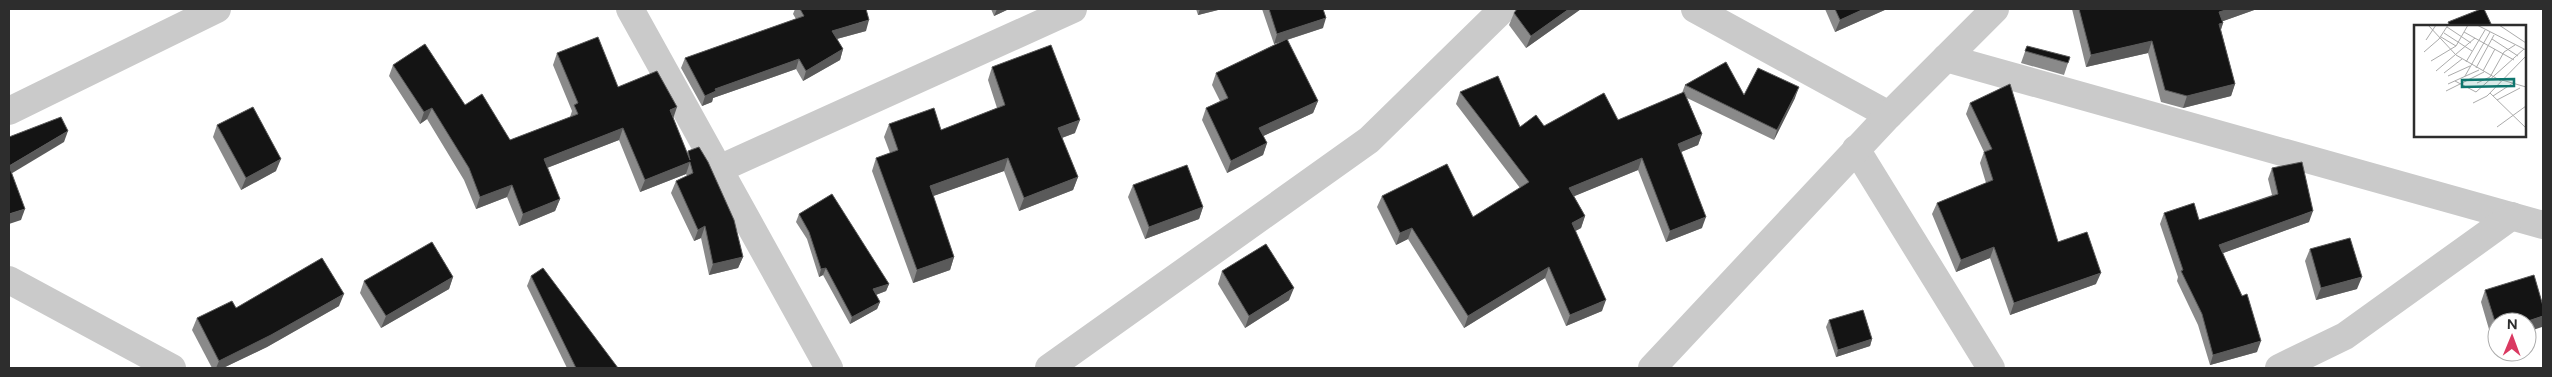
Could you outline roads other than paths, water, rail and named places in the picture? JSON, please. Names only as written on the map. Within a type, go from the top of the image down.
[{"type":"street","points":[[9,111],[217,9]]},
{"type":"street","points":[[630,9],[829,368]]},
{"type":"street","points":[[719,169],[1073,9]]},
{"type":"street","points":[[1049,368],[1369,140],[1503,9]]},
{"type":"street","points":[[1695,9],[1888,115]]},
{"type":"street","points":[[1652,368],[1888,115],[1995,9]]},
{"type":"street","points":[[1946,58],[2543,225]]},
{"type":"street","points":[[1856,149],[1991,368]]},
{"type":"street","points":[[2279,368],[2345,336],[2512,216]]},
{"type":"street","points":[[9,280],[172,368]]}]
